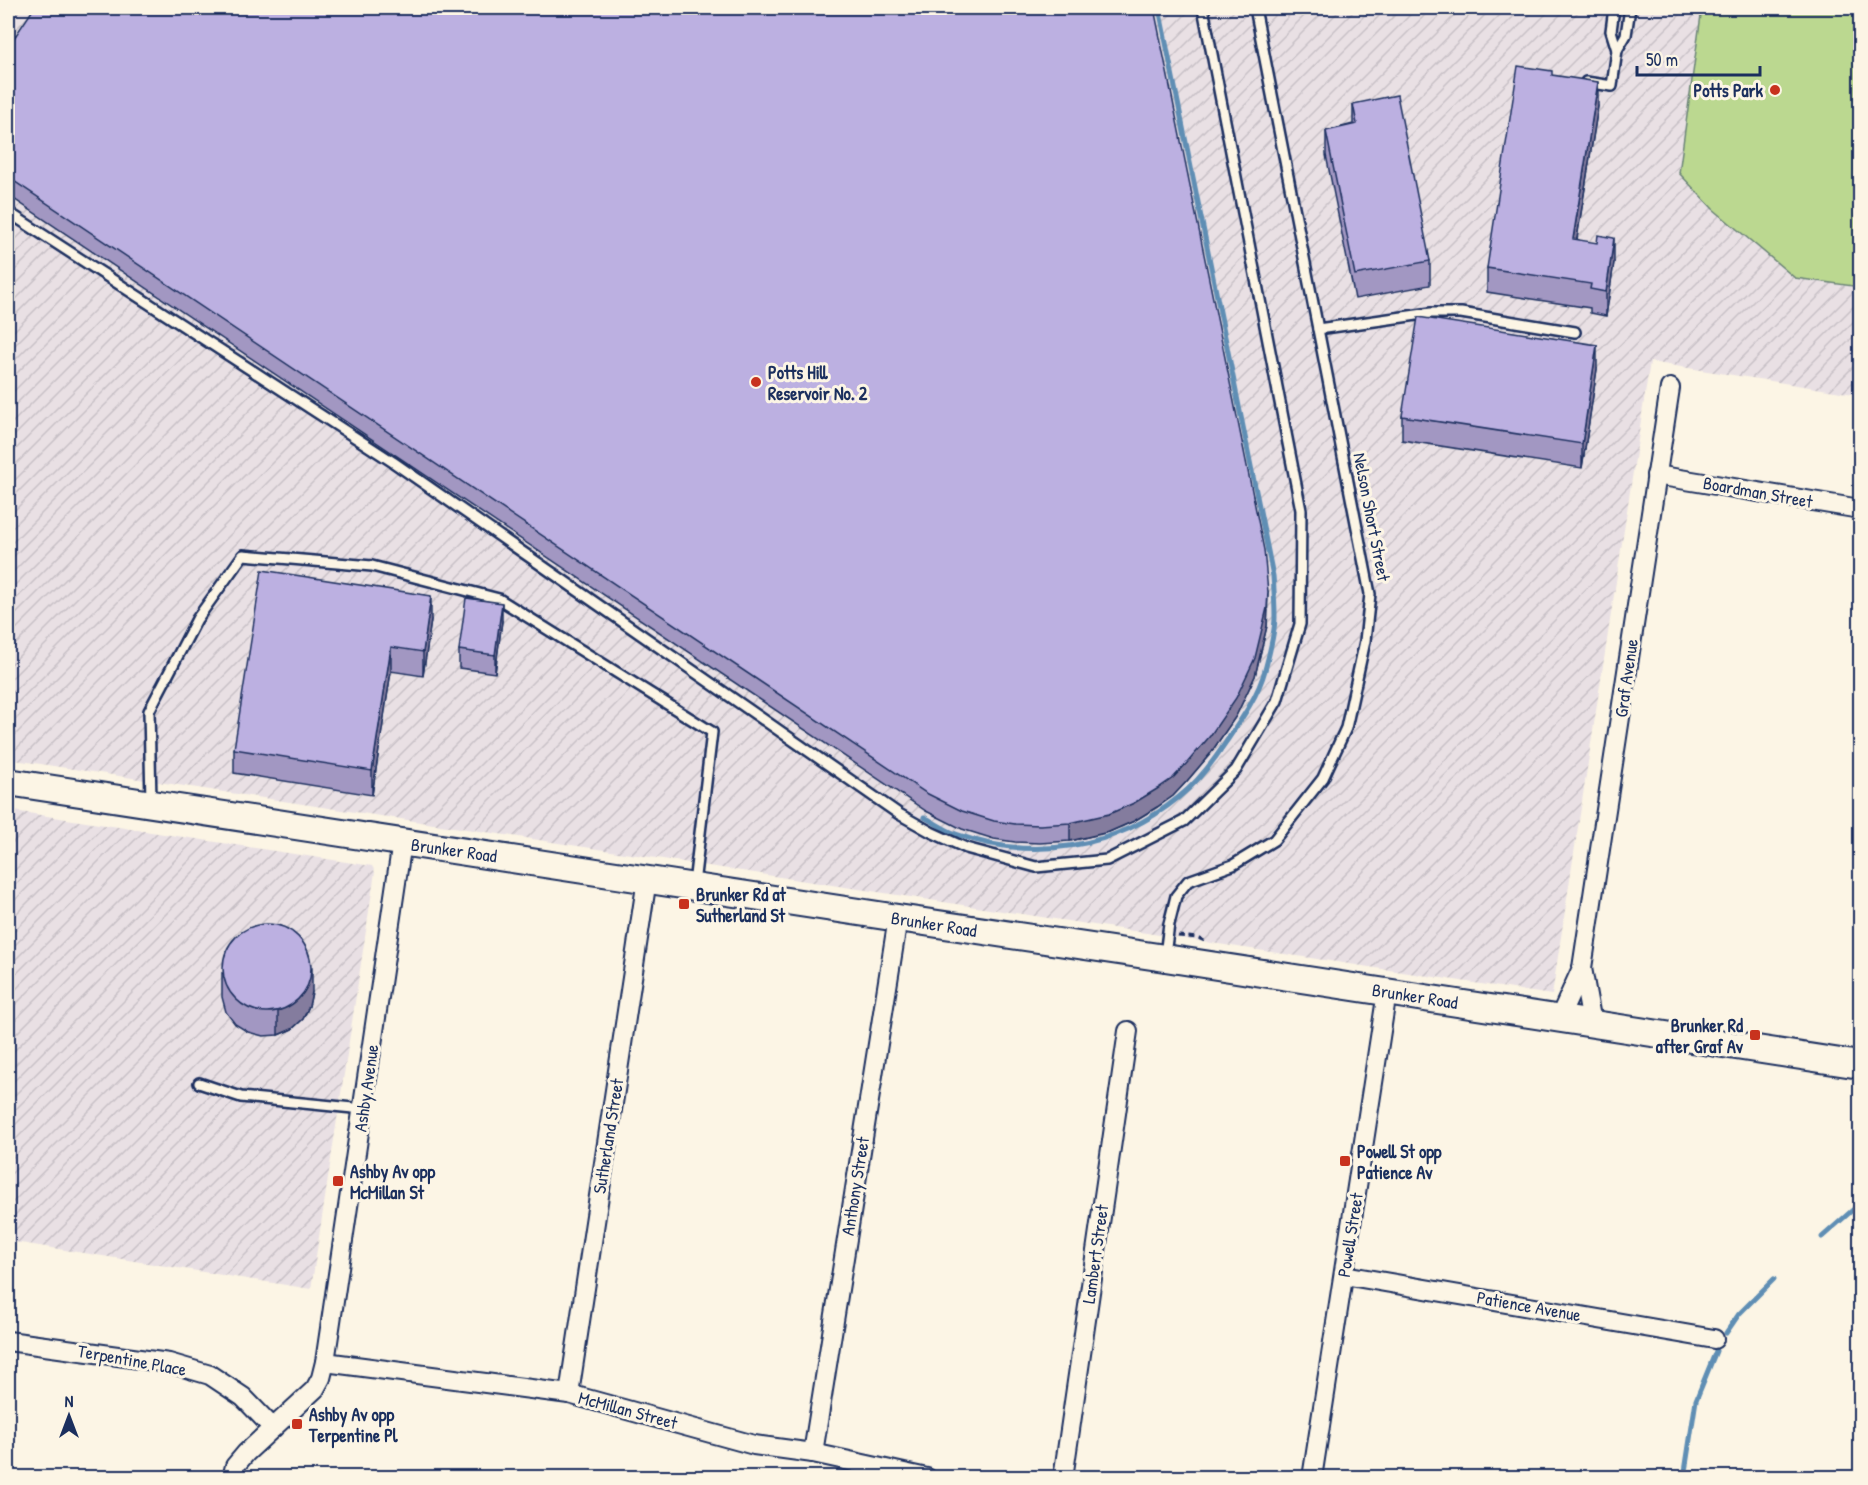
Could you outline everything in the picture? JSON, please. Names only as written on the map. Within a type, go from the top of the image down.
[{"type":"main road","name":"Brunker Road","points":[[8,782],[1860,1065]]},
{"type":"street","name":"Graf Avenue","points":[[1559,1018],[1582,968],[1670,388]]},
{"type":"street","name":"Boardman Street","points":[[1656,475],[1860,509]]},
{"type":"street","name":"Ashby Avenue","points":[[232,1478],[235,1466],[241,1459],[315,1389],[321,1378],[402,842]]},
{"type":"street","name":"Sutherland Street","points":[[570,1394],[647,879]]},
{"type":"street","name":"Anthony Street","points":[[813,1454],[898,918]]},
{"type":"street","name":"Graf Avenue","points":[[1582,968],[1592,1023]]},
{"type":"street","name":"Powell Street","points":[[1312,1478],[1387,992]]},
{"type":"street","name":"Lambert Street","points":[[1063,1478],[1128,1031]]},
{"type":"street","name":"Patience Avenue","points":[[1344,1275],[1714,1339]]},
{"type":"street","name":"Terpentine Place","points":[[8,1341],[169,1363],[210,1375],[243,1397],[273,1428]]},
{"type":"street","name":"McMillan Street","points":[[325,1362],[570,1394],[754,1445],[813,1454],[927,1478]]},
{"type":"lane","points":[[8,212],[393,462],[899,814],[966,848],[1036,867],[1107,860],[1184,821],[1236,770],[1277,702],[1300,624],[1301,510],[1203,8]]},
{"type":"lane","name":"Nelson Short Street","points":[[1165,958],[1169,924],[1176,896],[1188,881],[1233,865],[1274,840],[1323,778],[1346,728],[1365,641],[1370,594],[1254,8]]},
{"type":"lane","points":[[1614,8],[1611,31],[1617,50]]},
{"type":"lane","points":[[1572,80],[1612,86],[1617,50],[1626,35],[1630,8]]},
{"type":"lane","points":[[1318,329],[1431,313],[1461,313],[1575,332]]},
{"type":"lane","points":[[151,803],[149,711],[196,619],[243,555],[372,566],[499,599],[712,732],[694,886]]},
{"type":"lane","points":[[199,1083],[241,1097],[363,1109]]},
{"type":"shaded area","points":[[8,8],[1860,8],[1860,395],[1650,362],[1552,995],[8,759]]},
{"type":"shaded area","points":[[8,810],[372,866],[375,872],[311,1289],[8,1241]]},
{"type":"green space","name":"Potts Park","points":[[1702,8],[1860,8],[1860,287],[1795,278],[1713,209],[1679,173]]},
{"type":"building","name":"Potts Hill Reservoir No. 2","points":[[34,8],[1154,8],[1264,550],[1268,592],[1267,608],[1255,658],[1236,698],[1210,736],[1173,778],[1134,803],[1109,814],[1070,823],[1015,824],[994,821],[962,811],[926,793],[8,177],[8,47]]},
{"type":"building","points":[[1518,66],[1552,71],[1552,75],[1598,82],[1573,239],[1597,243],[1598,235],[1614,238],[1606,292],[1590,289],[1591,284],[1487,268]]},
{"type":"building","points":[[1397,95],[1430,261],[1355,275],[1326,131],[1357,124],[1353,104]]},
{"type":"building","points":[[1418,317],[1597,345],[1582,444],[1402,416]]},
{"type":"building","points":[[262,570],[431,596],[423,652],[391,647],[372,771],[234,749]]},
{"type":"building","points":[[466,598],[502,603],[495,655],[459,650]]},
{"type":"building","points":[[267,924],[292,931],[304,943],[311,968],[304,993],[292,1005],[267,1012],[242,1005],[230,993],[223,968],[230,943],[242,931]]},
{"type":"waterway","points":[[924,817],[956,834],[985,843],[1014,847],[1072,846],[1128,829],[1154,815],[1193,785],[1221,749],[1248,708],[1265,670],[1275,623],[1273,576],[1159,8]]},
{"type":"waterway","points":[[1822,1237],[1856,1207]]},
{"type":"waterway","points":[[1726,1333],[1739,1314],[1774,1279]]},
{"type":"waterway","points":[[1684,1478],[1696,1400],[1716,1351]]},
{"type":"place","name":"Potts Park","points":[[1775,90]]},
{"type":"place","name":"Potts Hill Reservoir No. 2","points":[[756,382]]},
{"type":"place","name":"Brunker Rd at Sutherland St","points":[[684,904]]},
{"type":"place","name":"Brunker Rd after Graf Av","points":[[1755,1035]]},
{"type":"place","name":"Powell St opp Patience Av","points":[[1345,1161]]},
{"type":"place","name":"Ashby Av opp McMillan St","points":[[338,1181]]},
{"type":"place","name":"Ashby Av opp Terpentine Pl","points":[[297,1424]]}]
